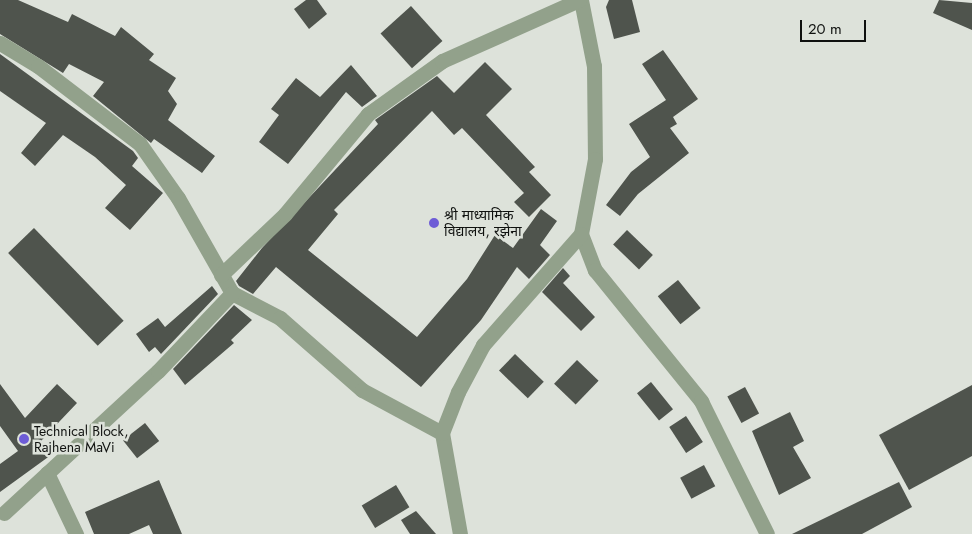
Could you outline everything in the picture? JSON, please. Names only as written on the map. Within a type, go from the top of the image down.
[{"type":"street","points":[[221,276],[284,214],[368,114],[442,61],[580,0],[594,66],[594,140],[581,234],[595,270],[701,401],[768,534]]},
{"type":"street","points":[[0,43],[38,66],[140,144],[178,198],[232,293],[280,318],[362,390],[442,433]]},
{"type":"street","points":[[460,534],[442,433],[483,345],[581,234]]},
{"type":"street","points":[[4,512],[158,371],[232,293]]},
{"type":"street","points":[[46,473],[76,534]]},
{"type":"building","points":[[0,0],[18,0],[68,22],[72,14],[115,36],[121,27],[154,54],[149,60],[176,78],[168,91],[177,104],[168,120],[215,156],[202,173],[154,139],[151,143],[93,96],[104,82],[69,64],[63,73],[0,34]]},
{"type":"building","points":[[306,0],[317,0],[327,14],[309,29],[294,9]]},
{"type":"building","points":[[609,0],[632,0],[640,32],[614,39],[606,7]]},
{"type":"building","points":[[939,0],[972,3],[972,30],[933,13]]},
{"type":"building","points":[[411,6],[442,41],[412,68],[381,33]]},
{"type":"building","points":[[663,50],[698,99],[673,117],[677,124],[670,128],[689,153],[638,194],[620,216],[606,205],[631,172],[650,157],[629,124],[666,100],[642,64]]},
{"type":"building","points":[[0,54],[133,151],[138,158],[132,166],[163,193],[130,230],[105,208],[126,185],[95,157],[63,135],[35,166],[21,153],[46,123],[0,91]]},
{"type":"building","points":[[485,62],[512,89],[486,115],[535,167],[529,172],[551,195],[529,217],[514,202],[524,193],[462,128],[454,135],[432,111],[334,210],[338,214],[308,250],[417,337],[467,279],[495,235],[513,248],[541,209],[557,221],[540,245],[550,255],[529,279],[517,267],[481,320],[421,387],[276,267],[253,294],[239,286],[236,281],[262,248],[378,124],[375,120],[437,76],[454,93]]},
{"type":"building","points":[[351,65],[377,96],[362,107],[346,92],[288,164],[259,142],[279,115],[271,109],[296,78],[320,97]]},
{"type":"building","points":[[34,228],[124,321],[98,346],[8,253]]},
{"type":"building","points":[[627,230],[653,255],[639,269],[613,244]]},
{"type":"building","points":[[563,268],[570,276],[563,283],[595,317],[581,331],[542,292]]},
{"type":"building","points":[[678,280],[701,308],[680,324],[658,296]]},
{"type":"building","points":[[212,286],[218,294],[161,354],[155,347],[149,352],[136,334],[158,318],[165,327]]},
{"type":"building","points":[[234,305],[252,320],[231,340],[234,343],[185,385],[173,369]]},
{"type":"building","points":[[515,354],[544,382],[528,398],[499,371]]},
{"type":"building","points":[[577,360],[599,381],[576,405],[554,384]]},
{"type":"building","points":[[651,382],[673,409],[659,421],[637,393]]},
{"type":"building","name":"Technical Block, Rajhena MaVi","points":[[0,384],[25,418],[57,384],[77,403],[41,441],[51,455],[0,492],[0,464],[18,451],[0,426]]},
{"type":"building","points":[[972,385],[972,456],[909,490],[879,435]]},
{"type":"building","points":[[745,387],[759,413],[741,423],[727,396]]},
{"type":"building","points":[[790,412],[804,441],[793,447],[811,478],[779,495],[752,431]]},
{"type":"building","points":[[686,416],[703,442],[686,453],[669,427]]},
{"type":"building","points":[[145,423],[159,441],[137,458],[123,440]]},
{"type":"building","points":[[704,465],[715,486],[691,499],[680,478]]},
{"type":"building","points":[[159,480],[182,534],[153,534],[149,525],[129,534],[94,534],[85,512]]},
{"type":"building","points":[[899,482],[912,507],[862,534],[792,534]]},
{"type":"building","points":[[396,485],[409,507],[375,528],[362,506]]},
{"type":"building","points":[[416,511],[436,534],[410,534],[401,520]]},
{"type":"place","name":"श्री माध्यामिक विद्यालय, रझेना","points":[[434,223]]},
{"type":"place","name":"Technical Block, Rajhena MaVi","points":[[24,439]]}]
